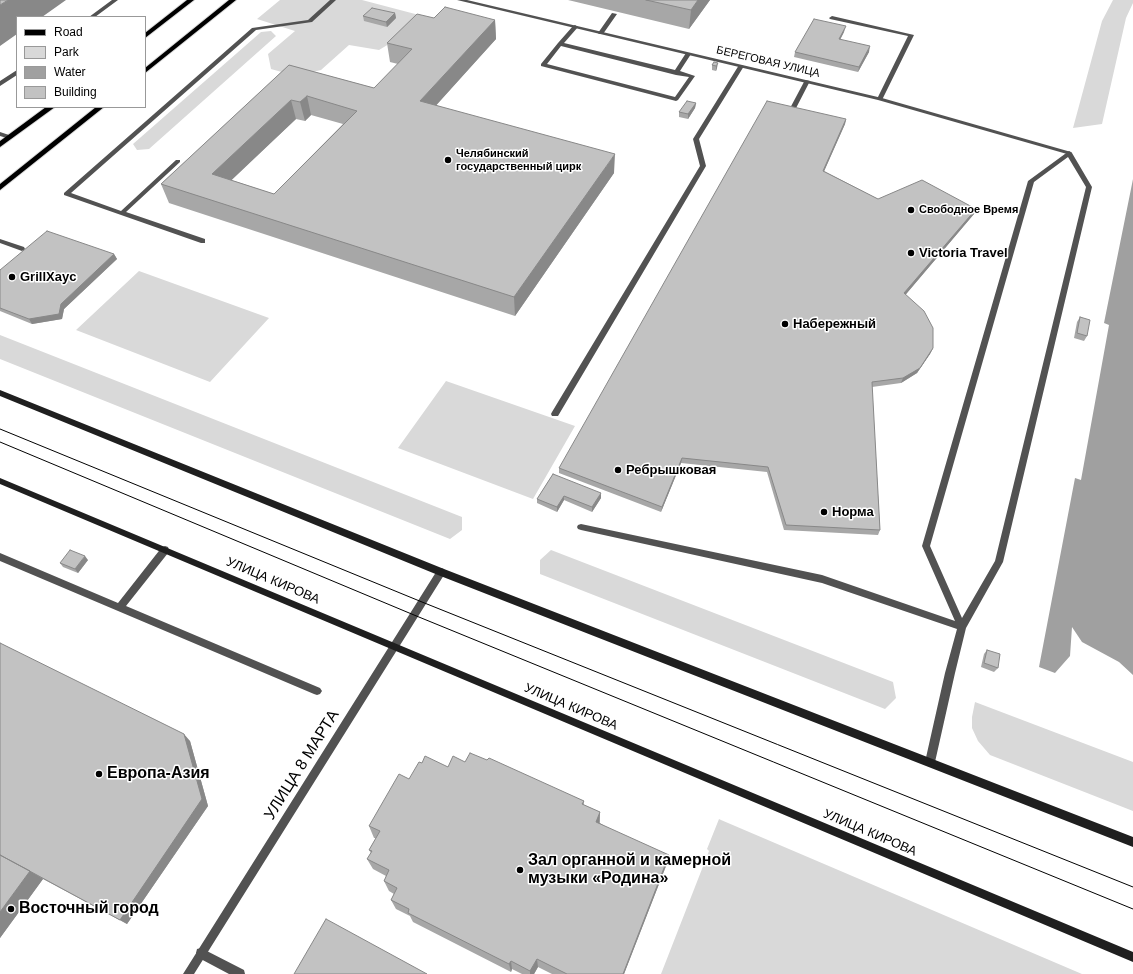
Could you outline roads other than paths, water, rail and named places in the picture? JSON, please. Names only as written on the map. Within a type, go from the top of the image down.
[{"type":"main road","points":[[146,35],[191,0]]},
{"type":"main road","points":[[146,70],[233,0]]},
{"type":"main road","points":[[0,145],[50,108]]},
{"type":"main road","points":[[0,188],[99,108]]},
{"type":"main road","points":[[0,393],[441,572],[1133,842]]},
{"type":"main road","name":"УЛИЦА КИРОВА","points":[[0,481],[1133,957]]},
{"type":"street","points":[[93,16],[115,0]]},
{"type":"street","points":[[203,241],[66,194],[254,30],[310,20],[333,0]]},
{"type":"street","name":"БЕРЕГОВАЯ УЛИЦА","points":[[460,0],[880,99],[1069,153]]},
{"type":"street","points":[[601,34],[614,14]]},
{"type":"street","points":[[832,18],[911,35],[880,99]]},
{"type":"street","points":[[560,44],[692,76],[676,99],[543,65],[560,44],[575,27]]},
{"type":"street","points":[[676,72],[688,54]]},
{"type":"street","points":[[555,414],[703,166],[696,139],[741,66]]},
{"type":"street","points":[[0,84],[16,73]]},
{"type":"street","points":[[791,112],[807,81]]},
{"type":"street","points":[[0,134],[10,137]]},
{"type":"street","points":[[930,762],[962,627],[999,562],[1089,187],[1069,153],[1031,181],[926,546],[962,627]]},
{"type":"street","points":[[122,213],[178,161]]},
{"type":"street","points":[[0,242],[22,250]]},
{"type":"street","points":[[581,527],[822,579],[962,627]]},
{"type":"street","points":[[119,608],[165,550]]},
{"type":"street","points":[[0,557],[317,691]]},
{"type":"street","name":"УЛИЦА 8 МАРТА","points":[[188,974],[441,572]]},
{"type":"street","points":[[201,953],[240,974]]},
{"type":"water","points":[[1133,179],[1133,675],[1119,662],[1082,642],[1072,627],[1070,656],[1055,673],[1039,667],[1075,478],[1081,480],[1109,325],[1104,323]]},
{"type":"tram line","points":[[0,429],[422,602],[1133,887]]},
{"type":"tram line","points":[[0,442],[414,615],[1133,909]]},
{"type":"place","name":"Челябинский государственный цирк","points":[[448,160]]},
{"type":"place","name":"Свободное Время","points":[[911,210]]},
{"type":"place","name":"Victoria Travel","points":[[911,253]]},
{"type":"place","name":"GrillXayc","points":[[12,277]]},
{"type":"place","name":"Набережный","points":[[785,324]]},
{"type":"place","name":"Ребрышковая","points":[[618,470]]},
{"type":"place","name":"Норма","points":[[824,512]]},
{"type":"place","name":"Европа-Азия","points":[[99,774]]},
{"type":"place","name":"Зал органной и камерной музыки «Родина»","points":[[520,870]]},
{"type":"place","name":"Восточный город","points":[[11,909]]}]
